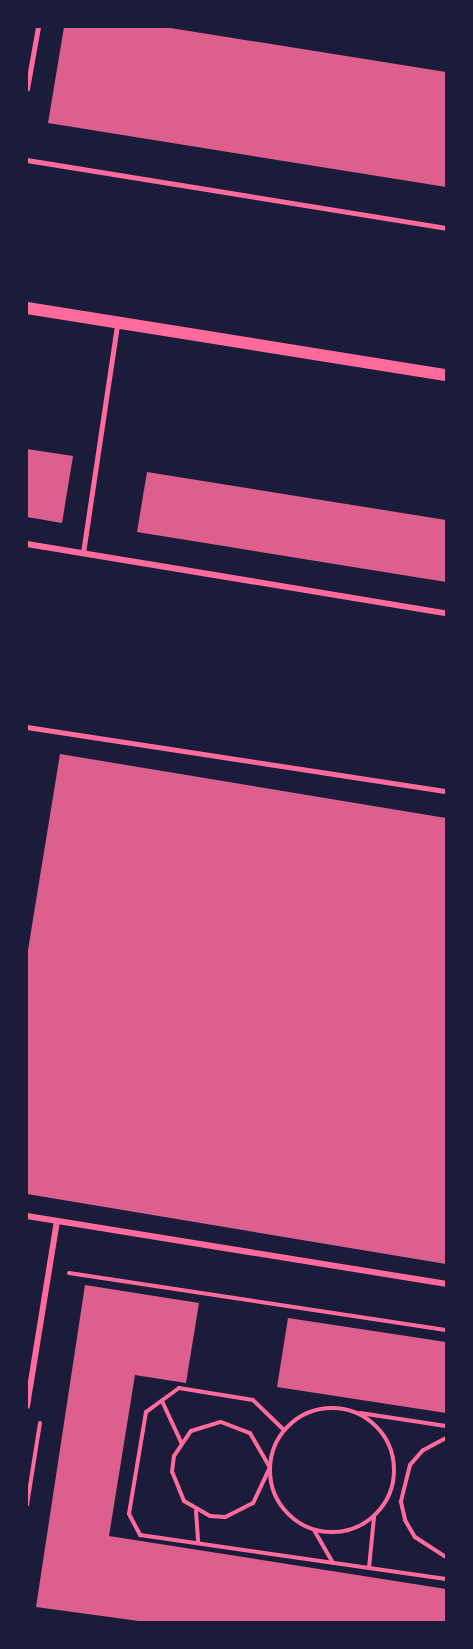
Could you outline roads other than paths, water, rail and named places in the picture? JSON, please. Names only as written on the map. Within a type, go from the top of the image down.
[{"type":"main road","points":[[27,308],[446,375]]},
{"type":"street","points":[[27,544],[446,613]]},
{"type":"street","points":[[27,1216],[446,1284]]},
{"type":"street","points":[[27,1406],[57,1221]]},
{"type":"lane","points":[[27,89],[38,27]]},
{"type":"lane","points":[[27,160],[446,228]]},
{"type":"lane","points":[[83,554],[118,323]]},
{"type":"lane","points":[[27,727],[446,791]]}]
